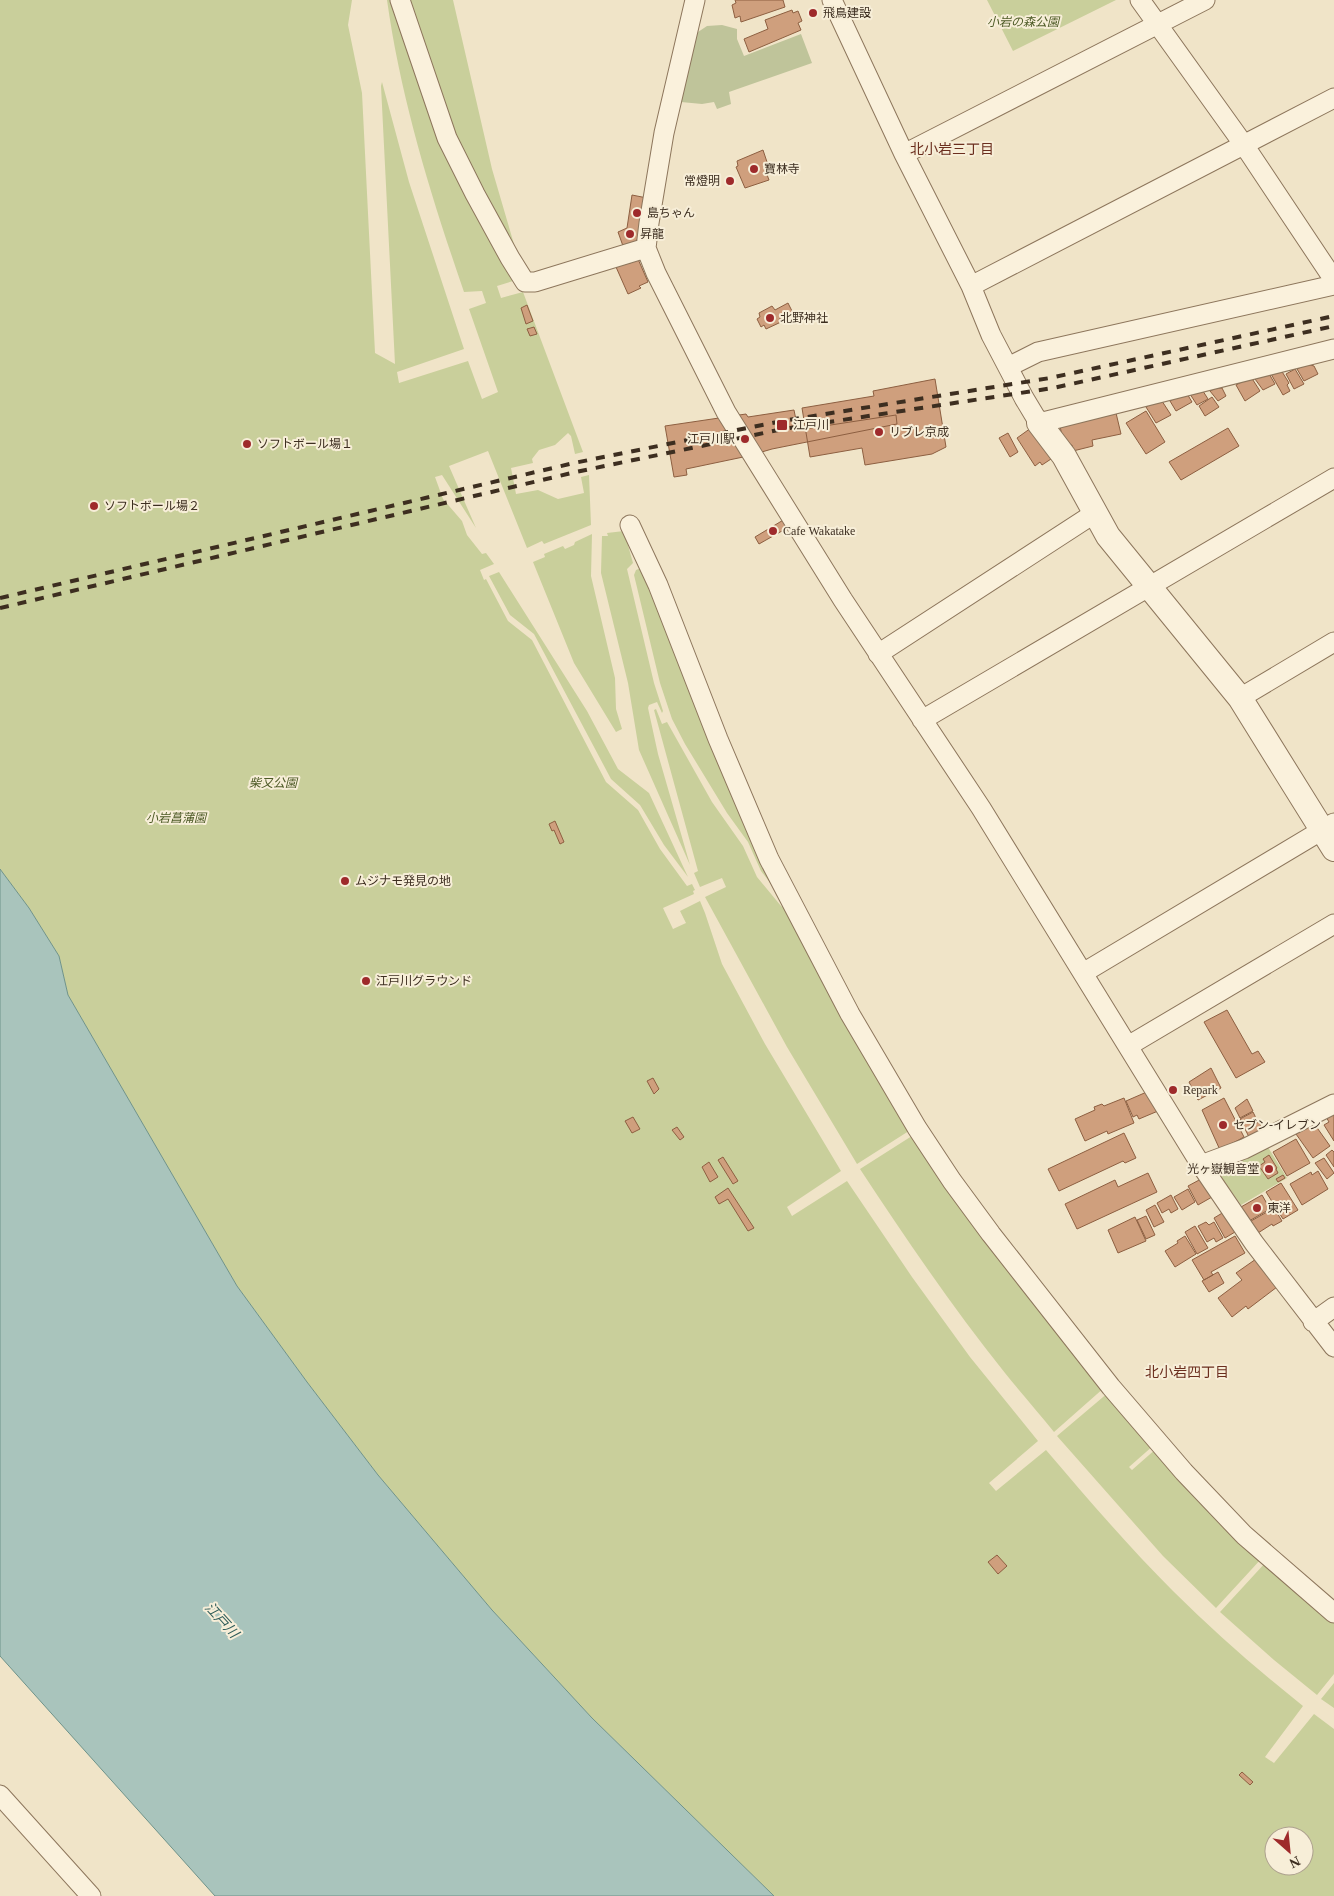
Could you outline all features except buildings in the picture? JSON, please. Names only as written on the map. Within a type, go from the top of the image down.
[{"type":"street","points":[[400,0],[447,138],[492,226],[525,282],[535,282],[646,248]]},
{"type":"street","points":[[695,0],[664,133],[646,248],[656,273],[726,412],[878,654],[981,808],[1201,1165],[1254,1243],[1334,1347]]},
{"type":"street","points":[[1140,0],[1244,145],[1334,280]]},
{"type":"street","points":[[904,154],[1205,0]]},
{"type":"street","points":[[835,1],[904,154],[971,286],[991,335],[1039,423],[1064,456],[1108,536],[1240,698],[1330,834],[1083,973]]},
{"type":"street","points":[[971,286],[1334,98]]},
{"type":"street","points":[[1008,367],[1038,352],[1334,285]]},
{"type":"street","points":[[1039,423],[1334,349]]},
{"type":"street","points":[[922,720],[1334,478]]},
{"type":"street","points":[[878,654],[1095,513]]},
{"type":"street","points":[[630,525],[658,585],[718,739],[768,859],[850,1014],[917,1128],[952,1181],[991,1234],[1111,1386],[1184,1472],[1273,1561],[1334,1613]]},
{"type":"street","points":[[1240,698],[1334,642]]},
{"type":"street","points":[[1128,1046],[1334,924]]},
{"type":"street","points":[[1201,1165],[1244,1149],[1334,1104]]},
{"type":"street","points":[[1313,1322],[1334,1307]]},
{"type":"street","points":[[0,1795],[91,1896]]},
{"type":"green space","name":"柴又公園","points":[[0,0],[352,0],[348,25],[362,93],[375,353],[395,364],[382,82],[409,182],[464,349],[397,372],[399,383],[468,361],[482,399],[498,392],[469,309],[486,303],[482,291],[464,292],[440,220],[418,148],[400,74],[387,0],[393,0],[511,269],[513,281],[497,286],[501,298],[523,292],[583,452],[575,454],[571,436],[568,433],[555,445],[539,450],[532,459],[533,463],[511,468],[516,494],[538,490],[558,499],[584,493],[581,477],[589,475],[591,525],[544,544],[542,541],[527,548],[488,451],[449,466],[476,528],[442,475],[435,477],[443,499],[462,521],[467,535],[482,554],[486,553],[494,564],[480,570],[484,580],[486,579],[508,621],[532,640],[606,782],[638,810],[660,849],[687,886],[692,884],[695,890],[693,891],[694,894],[663,908],[673,929],[686,923],[680,911],[700,901],[722,964],[765,1044],[841,1171],[787,1207],[792,1216],[847,1181],[912,1277],[970,1357],[1038,1441],[989,1483],[996,1491],[1046,1450],[1092,1504],[1173,1591],[1236,1650],[1303,1706],[1265,1757],[1274,1763],[1314,1714],[1334,1729],[1334,1896],[774,1896],[592,1718],[492,1610],[378,1475],[307,1382],[237,1286],[68,995],[59,956],[29,908],[0,869]]},
{"type":"green space","points":[[405,0],[453,0],[492,169],[516,251],[451,134]]},
{"type":"green space","name":"小岩の森公園","points":[[987,0],[1116,0],[1013,51]]},
{"type":"green space","points":[[722,25],[737,29],[737,39],[744,56],[801,34],[812,63],[729,92],[731,104],[717,109],[714,102],[702,104],[681,102],[695,34],[707,26]]},
{"type":"green space","points":[[624,531],[633,563],[627,569],[654,683],[663,711],[662,713],[657,702],[649,705],[648,708],[658,754],[690,865],[639,750],[628,683],[601,573],[602,536],[608,536],[607,533]]},
{"type":"green space","points":[[592,534],[591,576],[615,678],[616,709],[622,729],[616,732],[574,663],[533,562],[545,557],[544,554],[563,546],[565,549]]},
{"type":"green space","points":[[641,568],[785,902],[761,871],[748,842],[727,813],[672,719],[660,683],[634,575],[636,570]]},
{"type":"green space","points":[[499,572],[587,711],[618,769],[649,793],[688,877],[664,845],[640,805],[611,779],[534,634],[510,615],[489,576]]},
{"type":"green space","points":[[656,709],[662,724],[667,722],[712,802],[743,846],[757,877],[781,906],[792,914],[912,1129],[857,1164],[787,1047],[705,897],[726,887],[722,878],[700,887],[694,873],[698,871],[654,710]]},
{"type":"green space","points":[[915,1134],[1105,1387],[1054,1432],[967,1324],[912,1247],[860,1169]]},
{"type":"green space","points":[[1266,1144],[1287,1178],[1241,1205],[1215,1168]]},
{"type":"green space","points":[[1109,1392],[1154,1445],[1129,1467],[1132,1470],[1157,1448],[1262,1558],[1216,1608],[1163,1556],[1057,1436]]},
{"type":"green space","points":[[1266,1562],[1334,1620],[1334,1674],[1317,1695],[1220,1612]]},
{"type":"green space","points":[[1334,1683],[1334,1708],[1321,1699]]},
{"type":"water","points":[[0,869],[29,908],[59,956],[68,995],[237,1286],[307,1382],[378,1475],[492,1610],[592,1718],[774,1896],[215,1896],[0,1656]]},
{"type":"railway","points":[[0,598],[574,463],[782,421],[1050,378],[1334,316]]},
{"type":"railway","points":[[0,608],[576,472],[783,429],[1053,388],[1334,326]]},
{"type":"place","name":"飛鳥建設","points":[[813,13]]},
{"type":"place","name":"寶林寺","points":[[754,169]]},
{"type":"place","name":"常燈明","points":[[730,181]]},
{"type":"place","name":"島ちゃん","points":[[637,213]]},
{"type":"place","name":"昇龍","points":[[630,234]]},
{"type":"place","name":"北野神社","points":[[770,318]]},
{"type":"place","name":"江戸川","points":[[782,425]]},
{"type":"place","name":"リブレ京成","points":[[879,432]]},
{"type":"place","name":"江戸川駅","points":[[745,439]]},
{"type":"place","name":"ソフトボール場１","points":[[247,444]]},
{"type":"place","name":"ソフトボール場２","points":[[94,506]]},
{"type":"place","name":"Cafe Wakatake","points":[[773,531]]},
{"type":"place","name":"ムジナモ発見の地","points":[[345,881]]},
{"type":"place","name":"江戸川グラウンド","points":[[366,981]]},
{"type":"place","name":"Repark","points":[[1173,1090]]},
{"type":"place","name":"セブン-イレブン","points":[[1223,1125]]},
{"type":"place","name":"光ヶ嶽観音堂","points":[[1269,1169]]},
{"type":"place","name":"東洋","points":[[1257,1208]]},
{"type":"district","name":"北小岩三丁目","points":[[952,149]]},
{"type":"district","name":"北小岩四丁目","points":[[1187,1372]]},
{"type":"park label","name":"小岩菖蒲園","points":[[176,818]]}]
